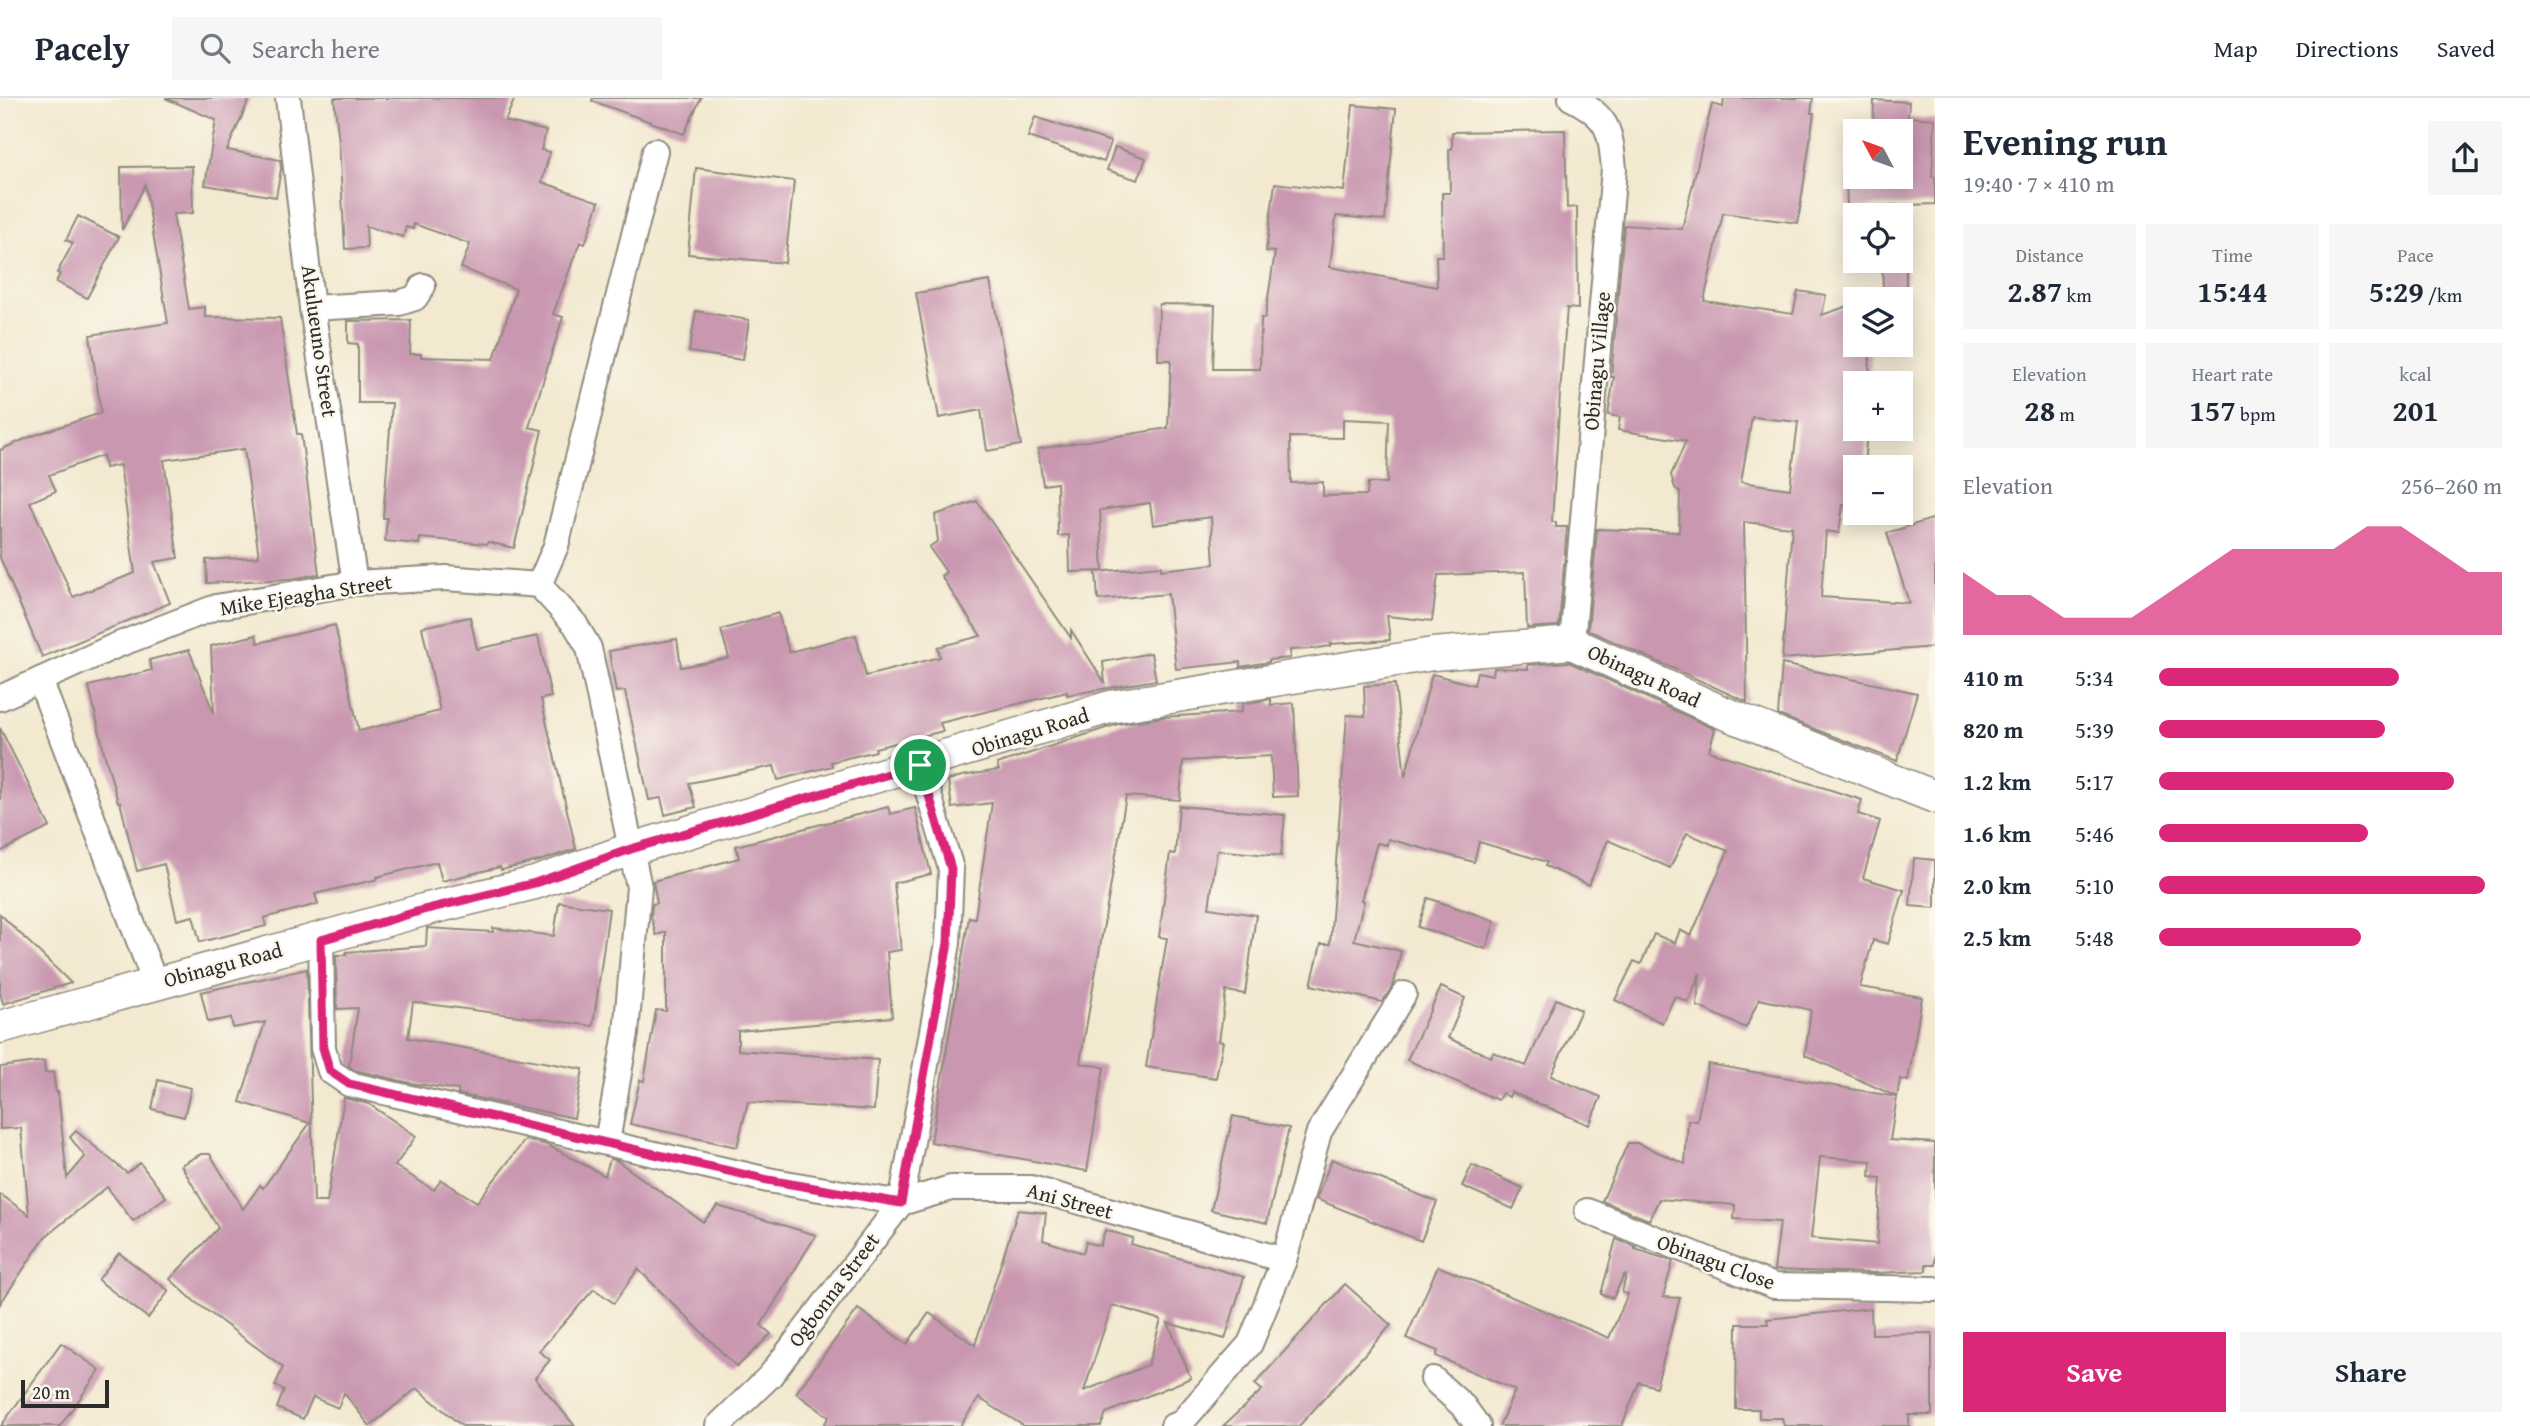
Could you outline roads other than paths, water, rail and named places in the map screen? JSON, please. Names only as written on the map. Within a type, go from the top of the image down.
[{"type":"street","name":"Akulueuno Street","points":[[288,98],[313,308],[355,583]]},
{"type":"street","name":"Obinagu Village","points":[[1571,98],[1593,109],[1611,134],[1614,169],[1572,643]]},
{"type":"street","points":[[607,1142],[626,1033],[639,887],[589,648],[575,624],[539,585],[556,546],[656,151]]},
{"type":"street","points":[[313,308],[399,303],[415,298],[424,286]]},
{"type":"street","name":"Mike Ejeagha Street","points":[[0,698],[115,646],[216,607],[355,583],[446,578],[539,585]]},
{"type":"street","name":"Obinagu Road","points":[[0,1027],[423,910],[535,883],[631,849],[1110,707],[1433,654],[1572,643],[1717,710],[1935,797]]},
{"type":"street","points":[[40,680],[155,983]]},
{"type":"street","name":"Ogbonna Street","points":[[718,1426],[770,1376],[901,1203],[949,931],[951,869],[920,765]]},
{"type":"street","name":"Ani Street","points":[[321,940],[323,1048],[330,1071],[349,1084],[768,1180],[901,1203],[951,1188],[1031,1188],[1284,1260]]},
{"type":"street","points":[[1173,1426],[1180,1424],[1250,1344],[1284,1260],[1319,1132],[1404,994]]},
{"type":"street","name":"Obinagu Close","points":[[1587,1211],[1774,1286],[1935,1289]]},
{"type":"street","points":[[1433,1379],[1464,1407],[1478,1426]]}]
